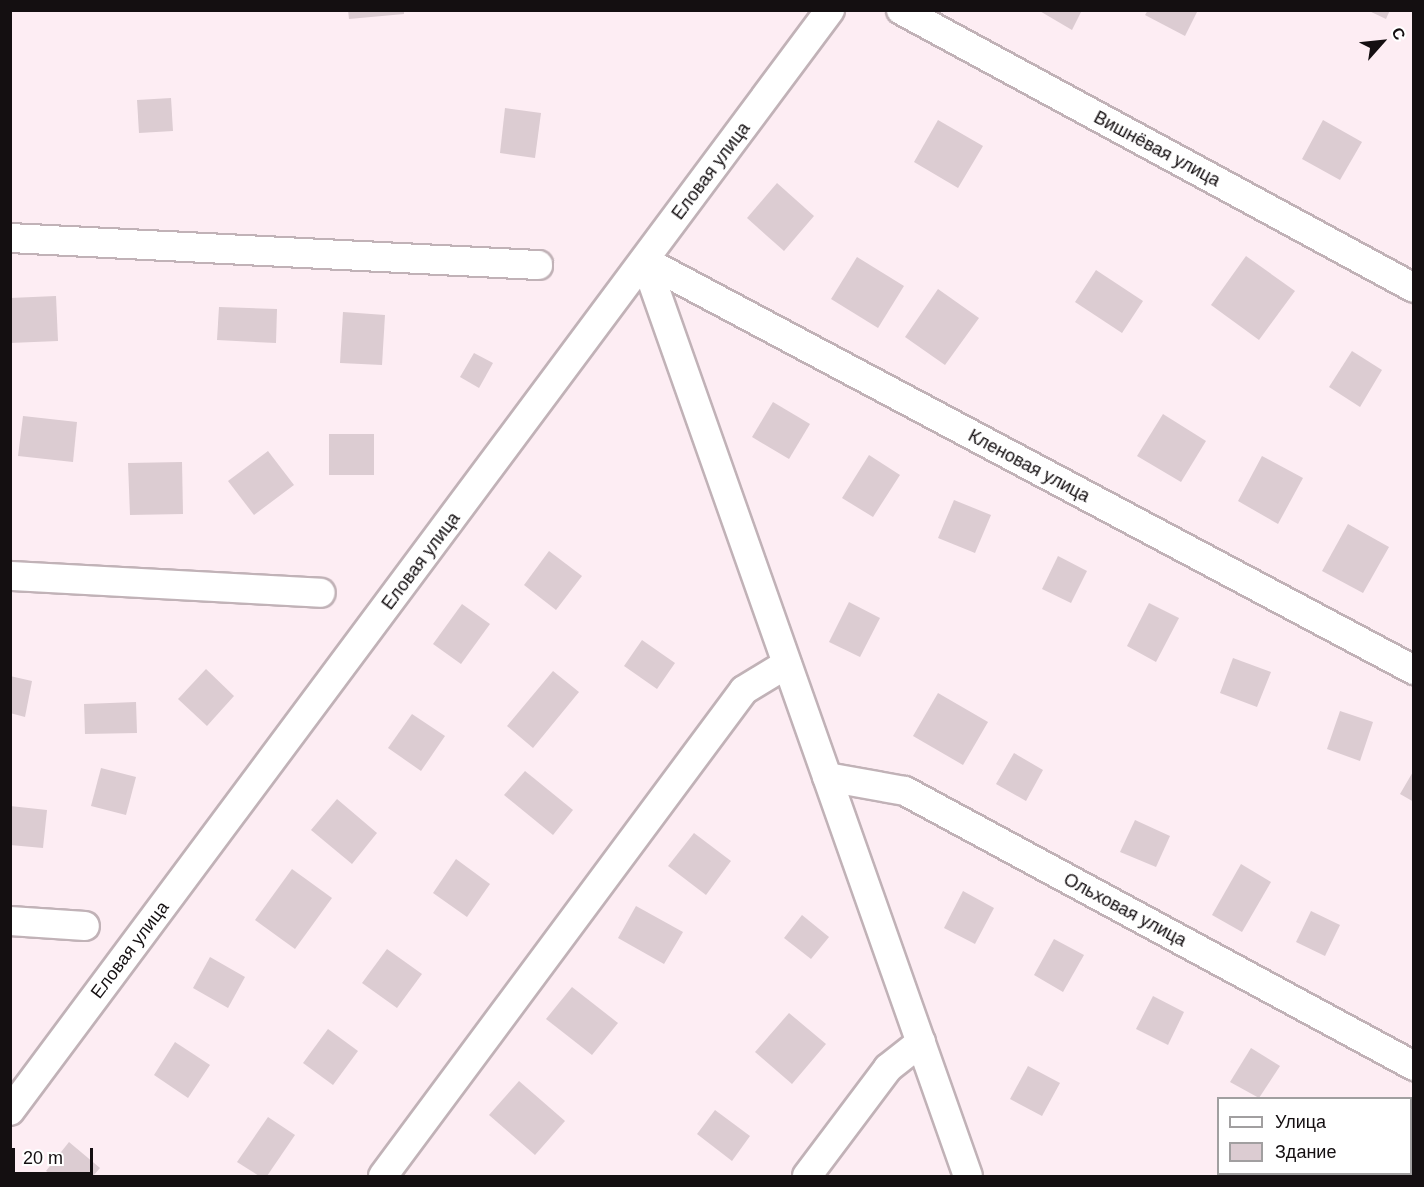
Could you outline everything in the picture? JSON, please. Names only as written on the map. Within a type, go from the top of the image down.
[{"type":"street","name":"Еловая улица","points":[[10,1111],[830,10]]},
{"type":"street","name":"Вишнёвая улица","points":[[901,10],[1413,288]]},
{"type":"street","points":[[10,238],[538,265]]},
{"type":"street","points":[[645,261],[968,1176]]},
{"type":"street","name":"Кленовая улица","points":[[645,261],[1413,670]]},
{"type":"street","points":[[10,576],[321,593]]},
{"type":"street","points":[[383,1176],[744,690],[787,664]]},
{"type":"street","name":"Ольховая улица","points":[[827,777],[905,791],[1413,1066]]},
{"type":"street","points":[[10,921],[85,926]]},
{"type":"street","points":[[807,1176],[888,1068],[921,1042]]},
{"type":"building","points":[[348,10],[404,10],[404,14],[349,19]]},
{"type":"building","points":[[1038,10],[1082,10],[1072,30]]},
{"type":"building","points":[[1148,10],[1198,10],[1185,36],[1145,15]]},
{"type":"building","points":[[1367,10],[1390,10],[1386,19]]},
{"type":"building","points":[[171,98],[173,131],[139,133],[137,100]]},
{"type":"building","points":[[505,108],[541,113],[535,158],[500,153]]},
{"type":"building","points":[[938,120],[983,146],[958,188],[914,162]]},
{"type":"building","points":[[1323,120],[1362,142],[1340,180],[1302,159]]},
{"type":"building","points":[[777,183],[814,216],[784,251],[747,218]]},
{"type":"building","points":[[1246,256],[1295,291],[1259,340],[1211,305]]},
{"type":"building","points":[[857,257],[904,286],[878,328],[831,299]]},
{"type":"building","points":[[1096,270],[1143,301],[1122,333],[1075,302]]},
{"type":"building","points":[[938,289],[979,318],[945,365],[905,337]]},
{"type":"building","points":[[56,296],[58,341],[10,343],[10,298]]},
{"type":"building","points":[[219,307],[277,309],[276,343],[217,340]]},
{"type":"building","points":[[343,312],[385,315],[382,365],[340,363]]},
{"type":"building","points":[[1352,351],[1382,370],[1360,407],[1329,387]]},
{"type":"building","points":[[474,353],[493,363],[479,388],[460,377]]},
{"type":"building","points":[[773,402],[810,424],[789,459],[752,437]]},
{"type":"building","points":[[1163,414],[1206,441],[1181,482],[1137,456]]},
{"type":"building","points":[[23,416],[77,422],[73,462],[18,456]]},
{"type":"building","points":[[329,434],[374,434],[374,475],[329,475]]},
{"type":"building","points":[[268,451],[294,485],[254,515],[228,481]]},
{"type":"building","points":[[869,455],[900,475],[873,517],[842,498]]},
{"type":"building","points":[[1262,456],[1303,478],[1278,524],[1238,501]]},
{"type":"building","points":[[182,462],[183,514],[130,515],[128,463]]},
{"type":"building","points":[[954,500],[991,515],[975,553],[938,538]]},
{"type":"building","points":[[1348,524],[1389,547],[1363,593],[1322,571]]},
{"type":"building","points":[[549,551],[582,576],[556,610],[524,585]]},
{"type":"building","points":[[1058,556],[1087,571],[1071,603],[1042,589]]},
{"type":"building","points":[[849,602],[880,618],[860,657],[829,642]]},
{"type":"building","points":[[1149,603],[1179,618],[1156,662],[1127,646]]},
{"type":"building","points":[[462,604],[490,624],[461,664],[433,644]]},
{"type":"building","points":[[642,640],[675,663],[657,689],[624,666]]},
{"type":"building","points":[[1233,658],[1271,672],[1257,707],[1220,693]]},
{"type":"building","points":[[206,669],[234,696],[207,726],[178,699]]},
{"type":"building","points":[[553,671],[579,692],[533,748],[507,726]]},
{"type":"building","points":[[10,676],[32,681],[25,717],[10,713]]},
{"type":"building","points":[[938,693],[988,722],[963,765],[913,736]]},
{"type":"building","points":[[136,702],[137,733],[85,734],[84,704]]},
{"type":"building","points":[[1340,711],[1373,722],[1360,761],[1327,749]]},
{"type":"building","points":[[412,714],[445,736],[421,771],[388,748]]},
{"type":"building","points":[[1014,753],[1043,770],[1026,801],[996,784]]},
{"type":"building","points":[[101,768],[136,777],[126,815],[91,806]]},
{"type":"building","points":[[1414,770],[1414,802],[1400,794]]},
{"type":"building","points":[[525,771],[573,810],[553,835],[504,795]]},
{"type":"building","points":[[337,799],[377,833],[352,864],[311,830]]},
{"type":"building","points":[[10,806],[47,810],[43,848],[10,845]]},
{"type":"building","points":[[1135,820],[1170,836],[1156,867],[1120,852]]},
{"type":"building","points":[[694,833],[731,861],[706,895],[668,866]]},
{"type":"building","points":[[456,859],[490,884],[467,917],[433,893]]},
{"type":"building","points":[[1241,864],[1271,882],[1242,932],[1212,915]]},
{"type":"building","points":[[292,869],[332,898],[295,949],[255,920]]},
{"type":"building","points":[[963,891],[994,908],[975,944],[944,928]]},
{"type":"building","points":[[636,906],[683,932],[664,964],[618,938]]},
{"type":"building","points":[[1311,911],[1340,925],[1325,956],[1296,942]]},
{"type":"building","points":[[802,915],[829,937],[811,959],[784,938]]},
{"type":"building","points":[[1054,939],[1084,955],[1063,992],[1034,975]]},
{"type":"building","points":[[387,949],[422,974],[397,1008],[362,983]]},
{"type":"building","points":[[210,957],[245,977],[228,1008],[193,988]]},
{"type":"building","points":[[572,987],[618,1023],[592,1055],[546,1019]]},
{"type":"building","points":[[1153,996],[1184,1012],[1168,1045],[1136,1029]]},
{"type":"building","points":[[789,1013],[826,1044],[792,1084],[755,1052]]},
{"type":"building","points":[[328,1029],[358,1051],[333,1085],[303,1063]]},
{"type":"building","points":[[175,1042],[210,1065],[188,1098],[154,1075]]},
{"type":"building","points":[[1251,1048],[1280,1066],[1260,1097],[1230,1082]]},
{"type":"building","points":[[1028,1066],[1060,1083],[1042,1116],[1010,1099]]},
{"type":"building","points":[[519,1081],[565,1121],[535,1155],[489,1115]]},
{"type":"building","points":[[715,1110],[750,1136],[732,1161],[697,1134]]},
{"type":"building","points":[[268,1117],[295,1135],[267,1176],[259,1176],[237,1162]]},
{"type":"building","points":[[69,1142],[100,1168],[93,1176],[54,1176],[46,1171]]}]
